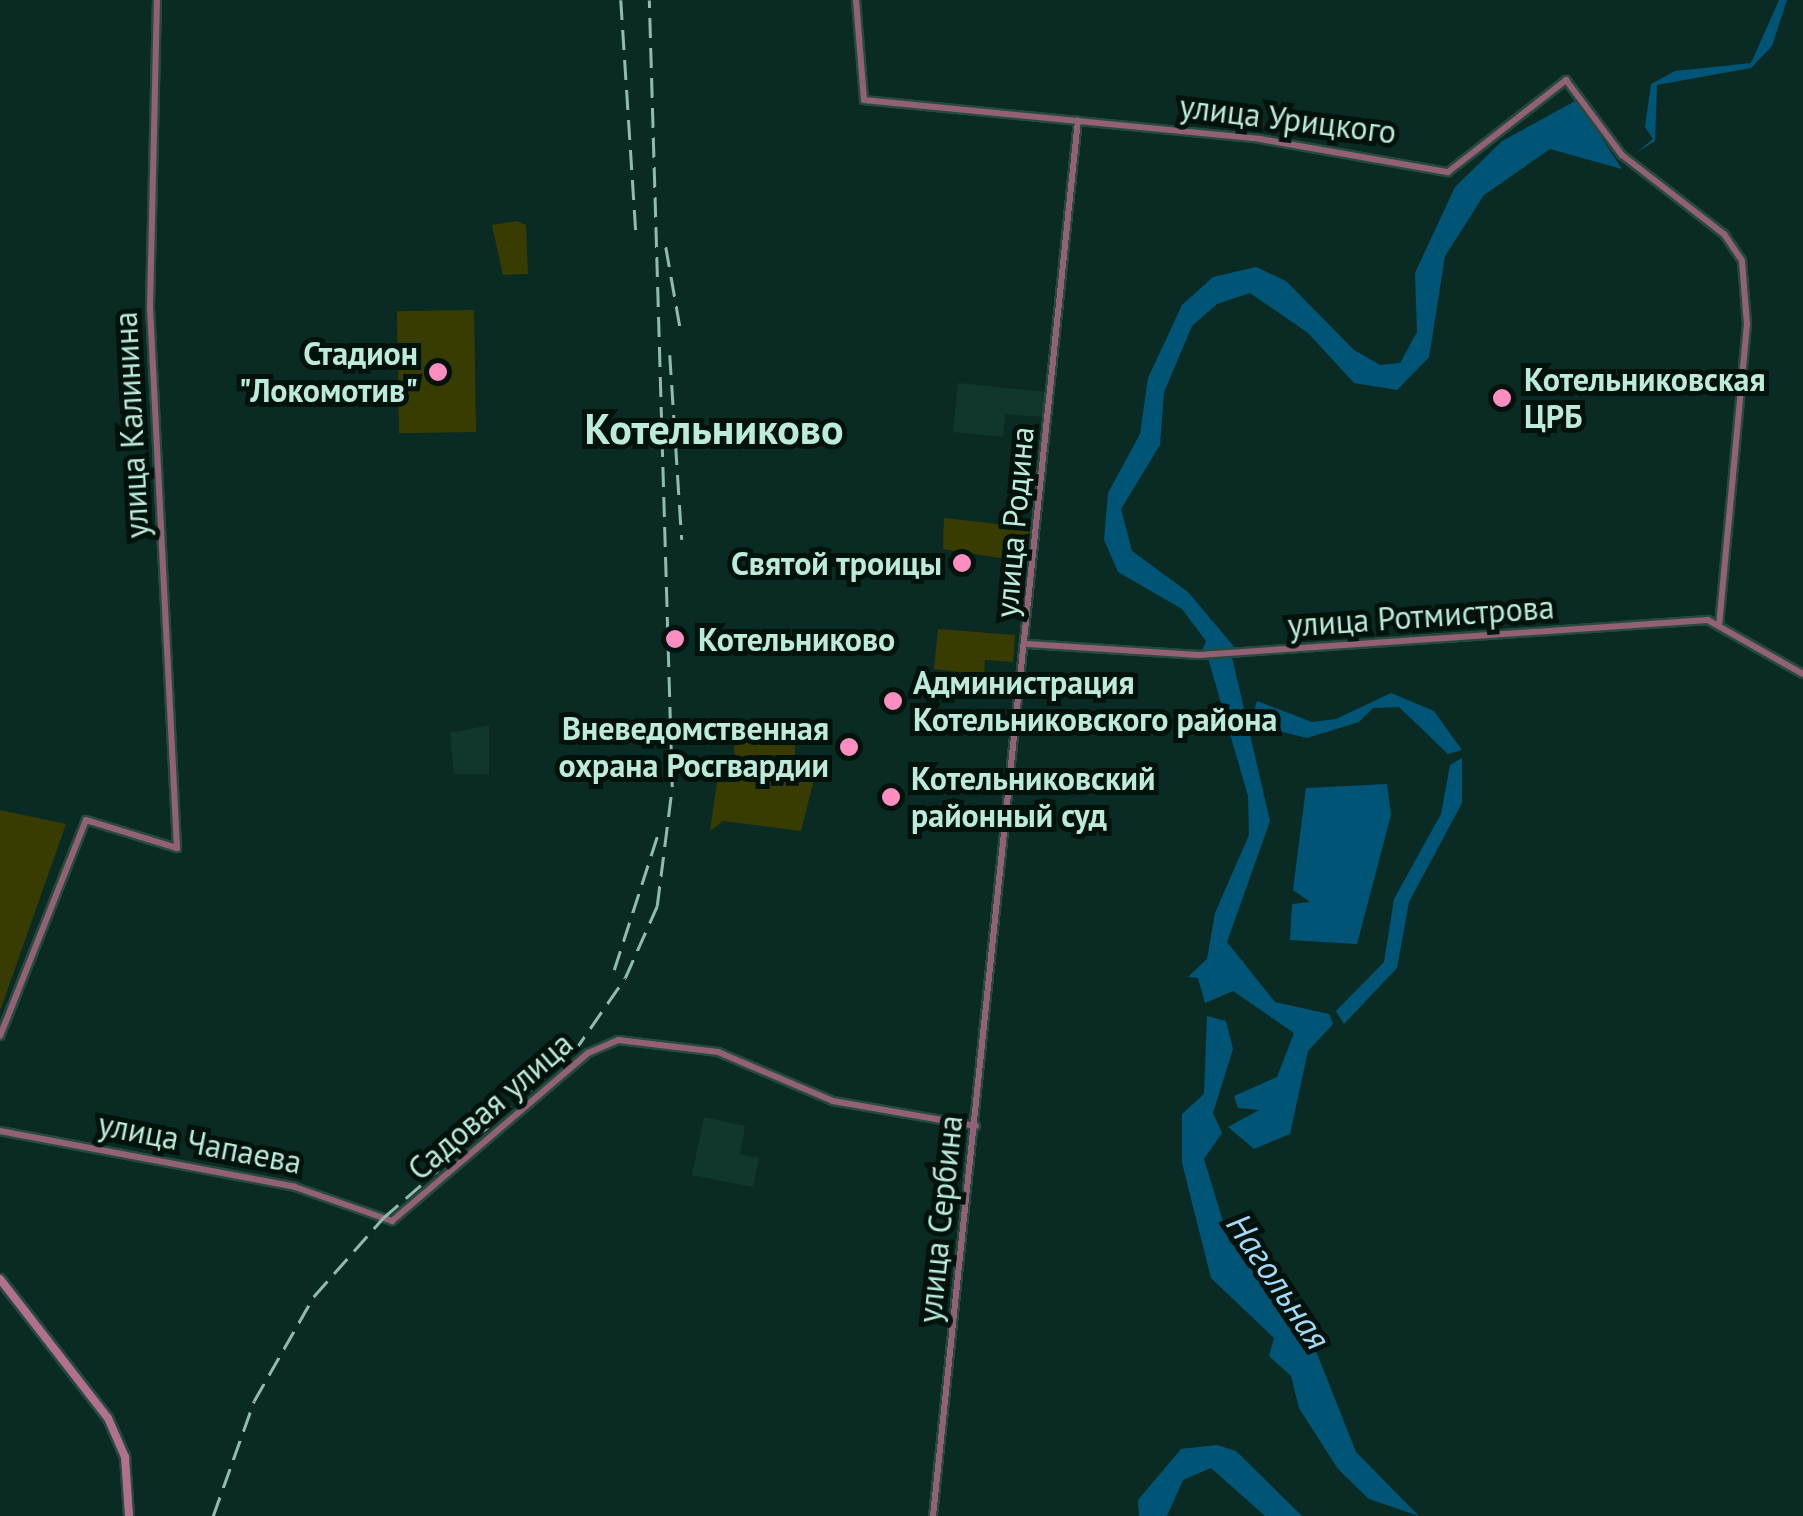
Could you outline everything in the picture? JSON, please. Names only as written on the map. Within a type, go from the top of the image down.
[{"type":"main road","points":[[0,1280],[108,1418],[125,1457],[129,1516]]},
{"type":"street","name":"улица Калинина","points":[[0,1036],[86,820],[177,848],[150,307],[157,0]]},
{"type":"street","name":"улица Урицкого","points":[[856,0],[864,100],[1328,147],[1450,172],[1498,125],[1566,80],[1630,164],[1727,237],[1743,267],[1745,348],[1719,623]]},
{"type":"street","name":"улица Родина","points":[[998,928],[1078,121]]},
{"type":"street","name":"улица Ротмистрова","points":[[1028,644],[1199,655],[1719,623]]},
{"type":"street","points":[[1719,623],[1803,674]]},
{"type":"street","name":"улица Сербина","points":[[933,1516],[998,928]]},
{"type":"street","name":"Садовая улица","points":[[386,1220],[588,1053],[633,1040],[718,1052],[850,1105],[976,1126]]},
{"type":"street","name":"улица Чапаева","points":[[0,1131],[295,1186],[386,1220]]},
{"type":"shaded area","points":[[517,221],[526,225],[528,274],[503,275],[492,225]]},
{"type":"shaded area","name":"Стадион \"Локомотив\"","points":[[474,310],[476,432],[399,433],[397,311]]},
{"type":"shaded area","points":[[958,383],[1046,392],[1044,417],[1005,414],[1003,437],[953,432]]},
{"type":"shaded area","points":[[944,518],[1034,528],[1030,563],[943,549]]},
{"type":"shaded area","points":[[938,629],[1015,635],[1013,662],[985,660],[984,675],[934,669]]},
{"type":"shaded area","points":[[489,725],[489,774],[454,774],[450,733]]},
{"type":"shaded area","points":[[795,739],[795,772],[814,779],[801,831],[723,821],[710,831],[717,782],[735,773],[734,740]]},
{"type":"shaded area","points":[[0,810],[66,824],[0,1011]]},
{"type":"shaded area","points":[[704,1117],[745,1126],[740,1154],[759,1158],[753,1187],[692,1175]]},
{"type":"water","points":[[1779,0],[1787,0],[1772,46],[1751,68],[1657,85],[1655,141],[1636,153],[1653,139],[1645,127],[1651,84],[1675,71],[1751,63]]},
{"type":"water","points":[[1577,100],[1622,169],[1550,149],[1484,195],[1445,256],[1429,357],[1397,390],[1354,383],[1308,333],[1250,293],[1217,304],[1192,326],[1164,392],[1160,445],[1121,509],[1132,551],[1188,592],[1236,649],[1202,651],[1206,641],[1182,609],[1118,572],[1104,540],[1108,493],[1140,434],[1148,378],[1182,305],[1213,277],[1256,267],[1286,281],[1354,350],[1380,365],[1400,363],[1417,332],[1415,273],[1455,187],[1502,141]]},
{"type":"water","points":[[1232,657],[1270,821],[1227,942],[1275,1002],[1329,1014],[1333,1024],[1308,1051],[1290,1134],[1254,1149],[1228,1127],[1259,1110],[1238,1108],[1234,1096],[1277,1077],[1294,1033],[1233,991],[1205,1003],[1198,978],[1188,977],[1207,959],[1215,913],[1249,835],[1248,796],[1208,658]]},
{"type":"water","points":[[1391,693],[1434,711],[1462,750],[1448,754],[1399,707],[1373,708],[1359,722],[1307,738],[1259,726],[1254,711],[1257,701],[1312,722],[1336,719]]},
{"type":"water","points":[[1462,758],[1462,803],[1409,902],[1397,968],[1344,1024],[1336,1011],[1384,962],[1394,899],[1441,814],[1450,765]]},
{"type":"water","points":[[1387,784],[1391,815],[1357,944],[1290,940],[1292,904],[1310,902],[1293,890],[1306,788]]},
{"type":"water","points":[[1207,1016],[1226,1021],[1233,1049],[1213,1113],[1222,1133],[1204,1159],[1229,1241],[1302,1316],[1356,1452],[1419,1516],[1369,1499],[1338,1469],[1299,1408],[1291,1376],[1269,1356],[1274,1338],[1211,1278],[1182,1163],[1182,1114],[1204,1094]]},
{"type":"water","points":[[1217,1445],[1236,1451],[1302,1516],[1265,1516],[1211,1468],[1183,1480],[1167,1516],[1139,1516],[1138,1500],[1181,1449]]},
{"type":"railway","points":[[621,0],[636,232]]},
{"type":"railway","points":[[213,1516],[254,1401],[314,1296],[383,1218],[573,1053],[625,978],[657,906],[672,787],[649,0]]},
{"type":"railway","points":[[666,247],[680,326]]},
{"type":"railway","points":[[670,355],[682,540]]},
{"type":"railway","points":[[614,970],[660,828]]},
{"type":"place","name":"Стадион \"Локомотив\"","points":[[438,372]]},
{"type":"place","name":"Котельниковская ЦРБ","points":[[1502,398]]},
{"type":"place","name":"Святой троицы","points":[[962,563]]},
{"type":"place","name":"Котельниково","points":[[675,639]]},
{"type":"place","name":"Администрация Котельниковского района","points":[[893,701]]},
{"type":"place","name":"Вневедомственная охрана Росгвардии","points":[[849,747]]},
{"type":"place","name":"Котельниковский районный суд","points":[[891,797]]},
{"type":"district","name":"Котельниково","points":[[714,429]]},
{"type":"water label","name":"Нагольная","points":[[1279,1281]]}]
